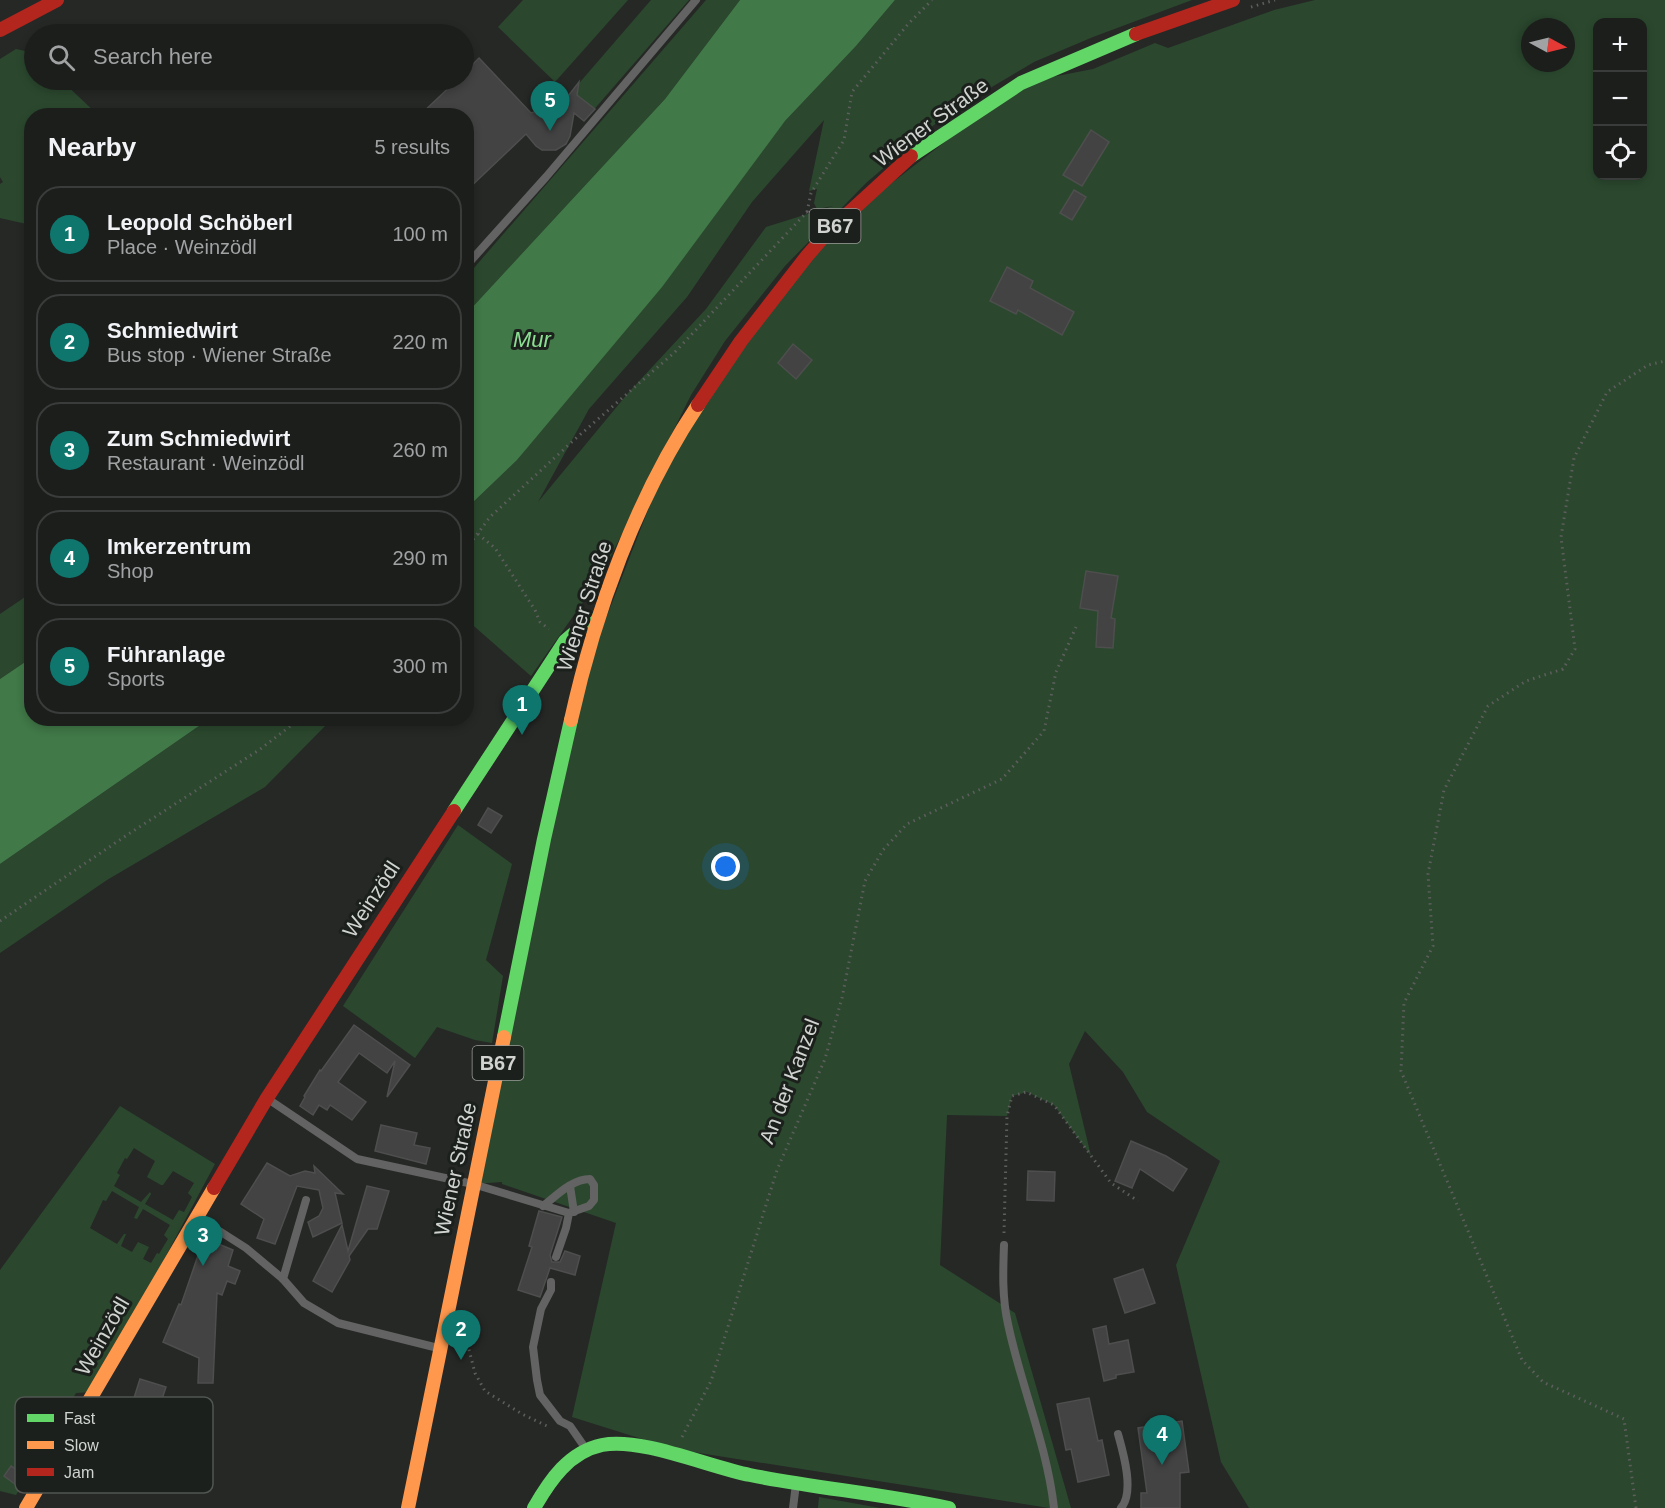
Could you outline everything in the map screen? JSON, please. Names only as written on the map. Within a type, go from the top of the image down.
[{"type":"main road","points":[[0,30],[57,0]]},
{"type":"main road","name":"Wiener Straße","points":[[408,1508],[544,839],[577,693],[597,619],[629,536],[676,438],[741,341],[826,234],[906,159],[1022,83],[1152,27],[1233,0]]},
{"type":"main road","name":"Weinzödl","points":[[91,1397],[267,1098],[565,641],[586,623],[597,619]]},
{"type":"main road","points":[[534,1508],[563,1466],[573,1457],[602,1445],[621,1443],[643,1446],[746,1474],[796,1484],[949,1508]]},
{"type":"main road","name":"Weinzödl","points":[[26,1508],[35,1493]]},
{"type":"lane","points":[[474,257],[546,177],[696,0]]},
{"type":"lane","points":[[267,1098],[357,1159],[473,1184],[543,1206],[571,1213],[589,1206],[594,1200],[594,1185],[590,1179],[583,1179],[543,1206]]},
{"type":"lane","points":[[556,1257],[571,1213],[570,1186]]},
{"type":"lane","points":[[283,1279],[306,1200]]},
{"type":"lane","points":[[196,1217],[246,1248],[283,1279],[304,1303],[338,1323],[439,1349]]},
{"type":"lane","points":[[1004,1245],[1003,1288],[1007,1323],[1050,1475],[1054,1508]]},
{"type":"lane","points":[[551,1282],[551,1290],[541,1309],[533,1347],[540,1395],[560,1421],[570,1426],[586,1450]]},
{"type":"lane","points":[[1118,1434],[1126,1461],[1127,1488],[1124,1505],[1121,1508]]},
{"type":"lane","points":[[793,1508],[796,1484]]},
{"type":"path","points":[[474,539],[490,518],[574,440],[675,352],[807,212],[811,193],[844,140],[852,92],[909,23],[932,0]]},
{"type":"path","points":[[1244,10],[1275,0]]},
{"type":"path","points":[[807,212],[826,234]]},
{"type":"path","points":[[1636,1508],[1624,1419],[1543,1382],[1522,1360],[1401,1071],[1404,1003],[1433,946],[1428,874],[1444,790],[1488,706],[1526,681],[1563,669],[1575,649],[1561,537],[1574,458],[1607,392],[1648,365],[1665,361]]},
{"type":"path","points":[[478,534],[495,548],[535,610],[540,622],[565,641]]},
{"type":"path","name":"An der Kanzel","points":[[674,1455],[711,1381],[777,1170],[825,1059],[842,998],[866,881],[883,850],[907,824],[1002,779],[1044,731],[1056,672],[1076,627]]},
{"type":"path","points":[[0,921],[259,750],[290,726]]},
{"type":"path","points":[[1004,1245],[1007,1116],[1012,1096],[1026,1092],[1054,1105],[1111,1183],[1138,1201]]},
{"type":"path","points":[[459,1339],[467,1342],[475,1372],[485,1391],[522,1414],[552,1428]]},
{"type":"shaded area","points":[[523,0],[628,0],[555,82],[498,27]]},
{"type":"shaded area","points":[[651,0],[689,0],[584,121],[562,103]]},
{"type":"shaded area","points":[[706,0],[740,0],[665,99],[474,305],[474,268]]},
{"type":"shaded area","points":[[895,0],[1192,0],[1034,62],[948,113],[866,183],[785,266],[725,341],[691,395],[600,578],[531,676],[474,626],[474,501],[517,460],[785,121],[856,46]],"holes":[[[824,120],[809,191],[817,189],[814,203],[817,209],[833,206],[766,227],[706,309],[629,392],[538,502],[589,409],[687,297],[752,202]]]},
{"type":"shaded area","points":[[1315,0],[1665,0],[1665,1508],[1249,1508],[1221,1462],[1176,1265],[1220,1161],[1147,1112],[1123,1072],[1085,1031],[1069,1064],[1091,1156],[1054,1105],[1027,1092],[1012,1096],[1007,1116],[947,1115],[940,1265],[1015,1313],[1071,1508],[1049,1508],[674,1449],[572,1417],[616,1223],[502,1184],[502,1182],[473,1184],[577,693],[676,438],[826,234],[1021,83],[1093,69],[1155,43],[1168,48],[1274,10]]},
{"type":"shaded area","points":[[16,49],[24,51],[24,90],[72,90],[91,108],[24,108],[24,223],[0,218],[0,184],[3,182],[0,177],[0,59]]},
{"type":"shaded area","points":[[24,598],[24,663],[0,679],[0,614]]},
{"type":"shaded area","points":[[199,726],[325,726],[265,787],[107,880],[0,953],[0,864]]},
{"type":"shaded area","points":[[458,825],[512,864],[486,960],[503,976],[492,1043],[475,1040],[437,1027],[415,1058],[343,1006]]},
{"type":"shaded area","points":[[120,1106],[215,1164],[93,1392],[76,1393],[74,1397],[15,1397],[15,1493],[17,1493],[16,1495],[0,1491],[0,1270]],"holes":[[[134,1148],[155,1161],[147,1177],[161,1185],[173,1171],[194,1183],[188,1193],[192,1197],[184,1212],[179,1210],[173,1220],[145,1204],[150,1192],[141,1202],[114,1186],[120,1175],[117,1173],[125,1158],[127,1159]],[[112,1191],[139,1207],[134,1218],[137,1219],[143,1209],[170,1225],[164,1235],[168,1239],[151,1263],[143,1259],[149,1247],[138,1242],[132,1252],[121,1246],[126,1234],[117,1244],[90,1228],[103,1200],[106,1201]]]},
{"type":"shaded area","points":[[819,1497],[880,1508],[818,1508]]},
{"type":"water","name":"Mur","points":[[740,0],[895,0],[856,46],[785,121],[662,287],[517,460],[474,501],[474,305],[665,99]]},
{"type":"water","points":[[24,663],[24,726],[199,726],[0,864],[0,679]]},
{"type":"building","points":[[479,58],[531,113],[547,108],[558,109],[579,82],[577,95],[595,109],[584,121],[574,113],[570,136],[566,144],[556,150],[542,150],[526,134],[474,183],[474,108],[427,108],[446,90],[474,90],[474,63]]},
{"type":"building","points":[[1091,130],[1109,142],[1082,186],[1063,175]]},
{"type":"building","points":[[1074,190],[1086,197],[1072,220],[1060,213]]},
{"type":"building","points":[[1007,267],[1033,281],[1030,288],[1074,312],[1062,335],[1018,310],[1016,314],[990,301]]},
{"type":"building","points":[[793,344],[812,360],[796,379],[778,363]]},
{"type":"building","points":[[1086,571],[1118,576],[1111,618],[1115,619],[1113,648],[1096,647],[1098,611],[1080,608]]},
{"type":"building","points":[[488,808],[502,816],[491,833],[478,825]]},
{"type":"building","points":[[354,1025],[410,1065],[387,1097],[395,1061],[387,1073],[359,1053],[338,1082],[366,1102],[352,1120],[330,1105],[327,1110],[319,1105],[313,1115],[300,1106],[304,1096],[320,1070]]},
{"type":"building","points":[[381,1125],[417,1133],[414,1145],[430,1148],[426,1164],[375,1151]]},
{"type":"building","points":[[1131,1141],[1166,1156],[1187,1169],[1173,1191],[1140,1169],[1132,1188],[1115,1181]]},
{"type":"building","points":[[267,1163],[290,1176],[305,1171],[315,1173],[314,1166],[343,1194],[335,1193],[342,1223],[313,1237],[308,1222],[319,1216],[323,1208],[319,1190],[297,1186],[275,1244],[257,1238],[264,1219],[241,1204]]},
{"type":"building","points":[[1028,1171],[1055,1172],[1054,1201],[1027,1200]]},
{"type":"building","points":[[367,1186],[389,1191],[377,1229],[368,1229],[349,1256],[350,1260],[332,1292],[313,1281],[342,1225],[348,1251]]},
{"type":"building","points":[[539,1211],[562,1217],[550,1255],[552,1262],[560,1262],[565,1251],[580,1256],[575,1275],[550,1268],[540,1297],[518,1290],[532,1247],[529,1246]]},
{"type":"building","points":[[204,1238],[233,1250],[228,1266],[240,1271],[235,1284],[227,1281],[222,1295],[217,1293],[213,1383],[198,1383],[199,1358],[163,1342],[179,1304],[181,1305]]},
{"type":"building","points":[[1143,1269],[1155,1303],[1125,1313],[1114,1279]]},
{"type":"building","points":[[1106,1326],[1109,1344],[1128,1340],[1134,1372],[1116,1375],[1116,1378],[1104,1381],[1093,1329]]},
{"type":"building","points":[[140,1379],[166,1387],[163,1397],[134,1397]]},
{"type":"building","points":[[1089,1398],[1098,1441],[1102,1440],[1109,1475],[1078,1482],[1071,1449],[1066,1450],[1057,1404]]},
{"type":"building","points":[[1182,1421],[1189,1472],[1180,1473],[1180,1508],[1141,1508],[1141,1493],[1147,1493],[1138,1428]]},
{"type":"building","points":[[11,1466],[15,1469],[15,1484],[4,1476]]},
{"type":"traffic: fast","points":[[911,156],[1021,83],[1136,34]]},
{"type":"traffic: fast","points":[[454,811],[565,641],[586,623],[597,619]]},
{"type":"traffic: fast","points":[[504,1037],[544,839],[571,720]]},
{"type":"traffic: fast","points":[[534,1508],[547,1487],[570,1461],[590,1449],[602,1445],[618,1444],[655,1449],[750,1475],[949,1508]]},
{"type":"traffic: slow","points":[[571,720],[592,638],[620,557],[655,478],[698,405]]},
{"type":"traffic: slow","points":[[408,1508],[504,1037]]},
{"type":"traffic: slow","points":[[91,1397],[214,1188]]},
{"type":"traffic: slow","points":[[26,1508],[35,1493]]},
{"type":"traffic: jam","points":[[0,30],[57,0]]},
{"type":"traffic: jam","points":[[1136,34],[1233,0]]},
{"type":"traffic: jam","points":[[698,405],[741,341],[807,256],[826,234],[911,156]]},
{"type":"traffic: jam","points":[[214,1188],[267,1098],[454,811]]},
{"type":"place","name":"Führanlage","points":[[550,131]]},
{"type":"place","name":"Leopold Schöberl","points":[[522,735]]},
{"type":"place","name":"Zum Schmiedwirt","points":[[203,1266]]},
{"type":"place","name":"Schmiedwirt","points":[[461,1360]]},
{"type":"place","name":"Imkerzentrum","points":[[1162,1465]]}]
